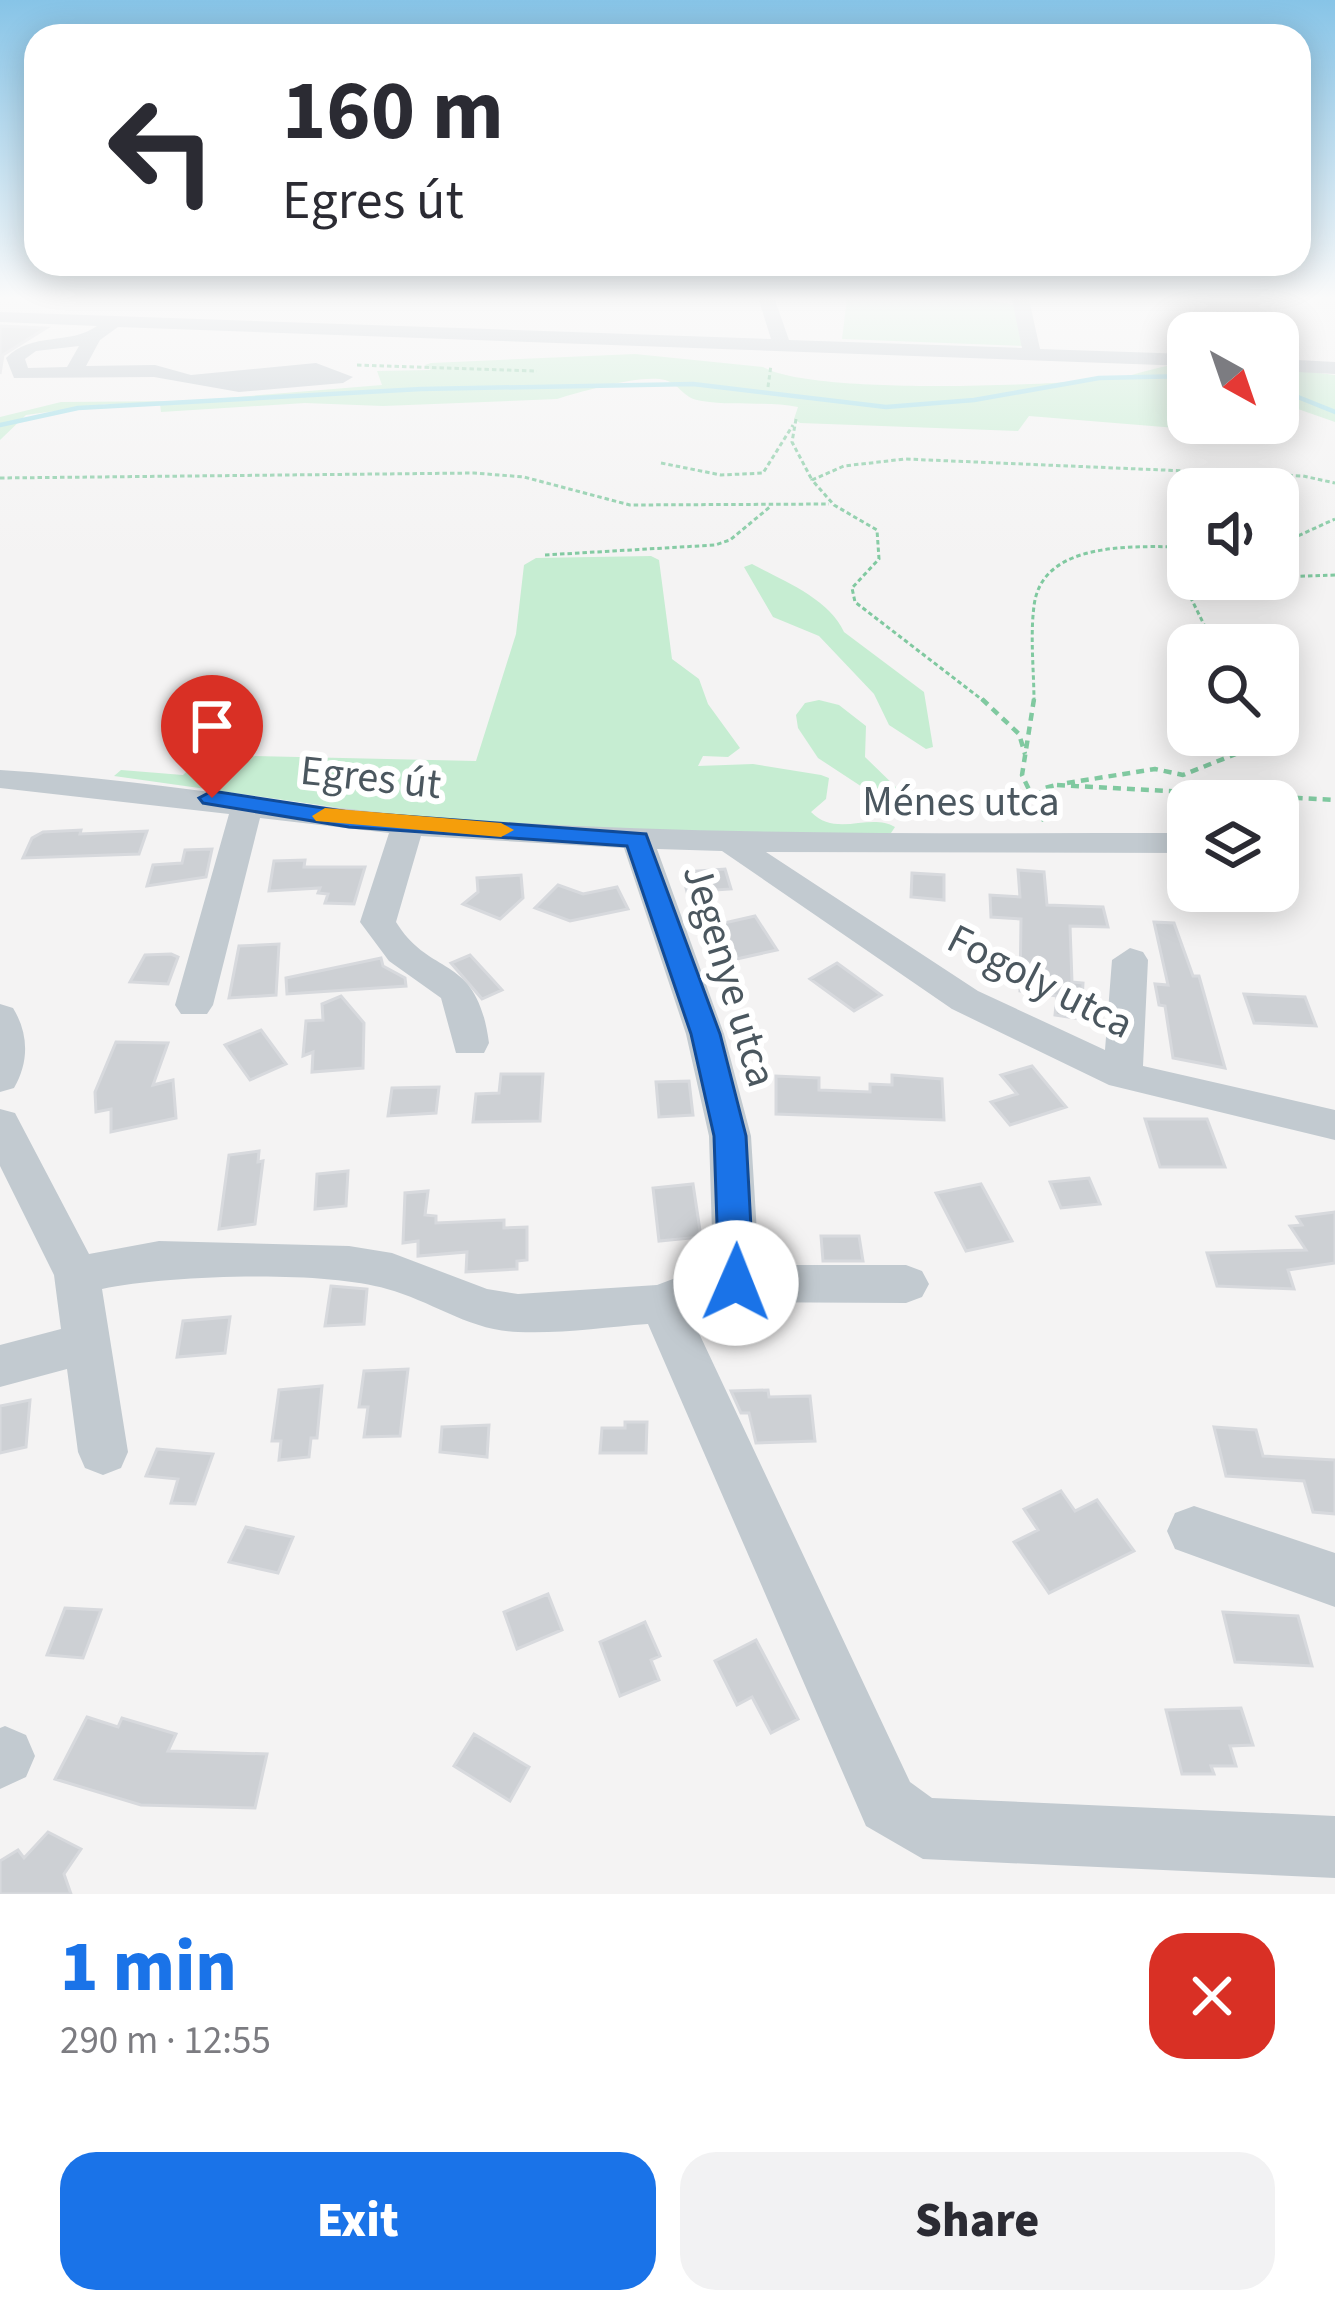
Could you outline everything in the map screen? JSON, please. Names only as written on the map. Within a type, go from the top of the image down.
[{"type":"street","name":"Egres út","points":[[0,779],[103,784],[408,824],[735,846]]},
{"type":"street","points":[[194,1005],[248,803]]},
{"type":"street","points":[[408,824],[378,922],[392,942],[460,992],[468,1007],[470,1043]]},
{"type":"street","name":"Jegenye utca","points":[[637,839],[705,1034],[730,1136],[736,1283]]},
{"type":"street","name":"Ménes utca","points":[[735,846],[1167,844]]},
{"type":"street","name":"Fogoly utca","points":[[735,846],[965,1000],[1123,1075],[1335,1126]]},
{"type":"street","points":[[1123,1075],[1130,960]]},
{"type":"street","points":[[0,1016],[8,1042],[0,1078]]},
{"type":"street","points":[[0,1124],[15,1171],[76,1276],[103,1452]]},
{"type":"street","points":[[76,1276],[159,1259],[240,1258],[392,1270],[484,1308],[518,1312],[662,1304],[705,1283],[906,1284]]},
{"type":"street","points":[[662,1304],[888,1804],[923,1828],[1335,1847]]},
{"type":"street","points":[[0,1366],[86,1343]]},
{"type":"street","points":[[1194,1531],[1335,1580]]},
{"type":"path","points":[[661,463],[721,475],[763,472],[794,422],[792,442],[814,489],[878,530],[879,559],[852,589],[855,602],[1003,715],[1019,734],[1025,754]]},
{"type":"path","points":[[812,480],[844,466],[905,459],[1284,475],[1335,483]]},
{"type":"path","points":[[0,478],[474,473],[524,477],[630,506],[834,505]]},
{"type":"path","points":[[544,554],[715,545],[730,540],[763,509],[783,503]]},
{"type":"path","points":[[1299,535],[1335,519]]},
{"type":"path","points":[[1035,845],[1048,833],[1022,775],[1034,713],[1034,601],[1046,581],[1070,560],[1102,547],[1167,548]]},
{"type":"path","points":[[1299,577],[1335,575]]},
{"type":"path","points":[[1036,798],[1044,788],[1155,769],[1183,775],[1230,756]]},
{"type":"path","points":[[1057,785],[1335,800]]},
{"type":"green space","points":[[381,383],[619,383],[557,399],[383,406],[305,403],[161,412],[160,404],[107,404],[26,415],[0,440],[0,417],[61,402],[189,401]]},
{"type":"green space","points":[[673,383],[1167,383],[1167,427],[1029,416],[1018,431],[800,423],[794,419],[798,407],[702,401]]},
{"type":"green space","points":[[1299,383],[1335,383],[1335,422],[1299,409]]},
{"type":"green space","points":[[651,556],[659,560],[672,659],[699,679],[708,704],[740,748],[728,757],[703,756],[698,766],[753,764],[821,775],[829,778],[826,799],[811,812],[831,823],[885,823],[895,827],[891,833],[823,839],[411,818],[114,776],[121,770],[183,775],[204,755],[476,761],[516,634],[524,565],[536,558]]},
{"type":"green space","points":[[752,564],[816,600],[844,632],[924,692],[933,747],[926,749],[889,725],[874,694],[819,636],[773,617],[744,567]]},
{"type":"green space","points":[[819,700],[839,705],[866,726],[865,757],[900,791],[894,799],[882,800],[818,758],[798,728],[796,715],[805,703]]},
{"type":"building","points":[[81,830],[80,834],[147,831],[139,854],[23,858],[32,838],[43,832]]},
{"type":"building","points":[[212,849],[206,877],[147,886],[153,865],[182,863],[185,850]]},
{"type":"building","points":[[305,860],[304,867],[365,867],[354,904],[325,903],[328,894],[318,893],[320,888],[269,891],[274,861]]},
{"type":"building","points":[[725,869],[731,889],[687,892],[682,872]]},
{"type":"building","points":[[1018,870],[1044,872],[1047,905],[1103,907],[1108,927],[1070,926],[1072,982],[1083,983],[1081,1019],[1055,1015],[1057,996],[1020,991],[1021,919],[991,917],[990,895],[1020,897]]},
{"type":"building","points":[[912,873],[944,875],[944,900],[911,897]]},
{"type":"building","points":[[521,875],[523,898],[500,919],[463,904],[478,892],[477,878]]},
{"type":"building","points":[[558,885],[583,894],[617,887],[628,909],[570,921],[535,908]]},
{"type":"building","points":[[755,916],[777,950],[723,962],[709,939],[718,937],[711,926]]},
{"type":"building","points":[[1154,922],[1174,923],[1193,976],[1199,976],[1225,1068],[1173,1058],[1165,1006],[1159,1005],[1155,984],[1168,985]]},
{"type":"building","points":[[279,944],[276,995],[229,998],[239,946]]},
{"type":"building","points":[[145,955],[178,957],[168,984],[130,982]]},
{"type":"building","points":[[470,955],[502,990],[482,999],[451,963]]},
{"type":"building","points":[[381,958],[383,966],[405,978],[406,986],[287,994],[286,978]]},
{"type":"building","points":[[837,963],[881,995],[854,1011],[810,979]]},
{"type":"building","points":[[1244,994],[1305,997],[1316,1026],[1254,1023]]},
{"type":"building","points":[[341,996],[364,1023],[363,1068],[312,1072],[313,1052],[303,1056],[306,1021],[323,1020],[322,1004]]},
{"type":"building","points":[[261,1030],[286,1064],[250,1080],[225,1045]]},
{"type":"building","points":[[116,1042],[168,1043],[153,1085],[173,1080],[176,1118],[111,1132],[111,1109],[96,1112],[95,1092]]},
{"type":"building","points":[[1032,1066],[1066,1107],[1010,1125],[991,1102],[1017,1094],[1001,1075]]},
{"type":"building","points":[[501,1074],[543,1074],[540,1121],[473,1122],[476,1094],[499,1093]]},
{"type":"building","points":[[892,1075],[942,1079],[944,1120],[776,1114],[776,1076],[819,1078],[819,1090],[870,1092],[870,1084],[892,1085]]},
{"type":"building","points":[[689,1081],[693,1115],[659,1117],[656,1082]]},
{"type":"building","points":[[439,1087],[436,1113],[388,1116],[392,1088]]},
{"type":"building","points":[[1145,1119],[1207,1119],[1225,1167],[1160,1167]]},
{"type":"building","points":[[259,1151],[258,1162],[263,1161],[255,1224],[219,1229],[229,1155]]},
{"type":"building","points":[[348,1171],[346,1206],[315,1209],[317,1174]]},
{"type":"building","points":[[1089,1178],[1100,1204],[1061,1208],[1050,1182]]},
{"type":"building","points":[[693,1184],[701,1237],[659,1241],[653,1188]]},
{"type":"building","points":[[981,1184],[1012,1241],[966,1251],[936,1193]]},
{"type":"building","points":[[428,1191],[425,1215],[436,1216],[436,1223],[504,1220],[504,1228],[527,1227],[527,1260],[517,1261],[517,1269],[466,1272],[467,1252],[418,1256],[418,1241],[403,1243],[405,1193]]},
{"type":"building","points":[[1335,1212],[1335,1263],[1288,1270],[1294,1289],[1217,1286],[1207,1253],[1306,1250],[1290,1226],[1302,1225],[1297,1217]]},
{"type":"building","points":[[821,1236],[859,1236],[863,1261],[823,1261]]},
{"type":"building","points":[[331,1286],[367,1289],[364,1324],[325,1326]]},
{"type":"building","points":[[230,1317],[225,1353],[177,1357],[183,1321]]},
{"type":"building","points":[[408,1369],[400,1436],[364,1437],[368,1407],[359,1407],[364,1371]]},
{"type":"building","points":[[322,1386],[317,1438],[311,1438],[309,1457],[279,1460],[281,1441],[272,1441],[279,1390]]},
{"type":"building","points":[[768,1390],[769,1397],[810,1396],[815,1441],[756,1443],[749,1413],[741,1413],[731,1391]]},
{"type":"building","points":[[30,1400],[26,1447],[0,1453],[0,1406]]},
{"type":"building","points":[[625,1422],[647,1422],[646,1453],[600,1453],[602,1428],[625,1428]]},
{"type":"building","points":[[489,1425],[487,1457],[440,1452],[442,1427]]},
{"type":"building","points":[[1214,1427],[1256,1430],[1263,1456],[1335,1460],[1335,1514],[1313,1512],[1304,1481],[1226,1476]]},
{"type":"building","points":[[157,1449],[213,1454],[195,1504],[171,1503],[178,1479],[146,1476]]},
{"type":"building","points":[[1061,1491],[1075,1511],[1097,1500],[1134,1551],[1049,1593],[1014,1542],[1038,1530],[1024,1509]]},
{"type":"building","points":[[246,1527],[293,1537],[278,1573],[229,1562]]},
{"type":"building","points":[[548,1594],[562,1630],[517,1649],[504,1612]]},
{"type":"building","points":[[65,1608],[101,1610],[83,1658],[47,1655]]},
{"type":"building","points":[[1223,1612],[1298,1616],[1312,1666],[1235,1662]]},
{"type":"building","points":[[645,1622],[660,1656],[651,1660],[659,1680],[620,1696],[600,1642]]},
{"type":"building","points":[[756,1640],[798,1719],[771,1733],[752,1697],[737,1705],[715,1661]]},
{"type":"building","points":[[1241,1708],[1253,1745],[1230,1746],[1236,1766],[1211,1766],[1214,1774],[1182,1774],[1166,1710]]},
{"type":"building","points":[[87,1717],[118,1727],[122,1718],[176,1734],[168,1751],[267,1754],[255,1808],[141,1805],[55,1779]]},
{"type":"building","points":[[474,1734],[529,1767],[510,1801],[454,1766]]},
{"type":"building","points":[[48,1832],[81,1849],[64,1874],[71,1894],[0,1894],[0,1861],[18,1850],[24,1858]]},
{"type":"waterway","points":[[0,425],[78,408],[421,389],[693,384],[886,407],[974,400],[1068,383]]},
{"type":"waterway","points":[[1299,397],[1335,412]]},
{"type":"slow traffic","points":[[325,816],[501,830]]},
{"type":"route","points":[[212,798],[349,820],[637,839],[705,1034],[730,1136],[737,1215],[736,1283]]}]
